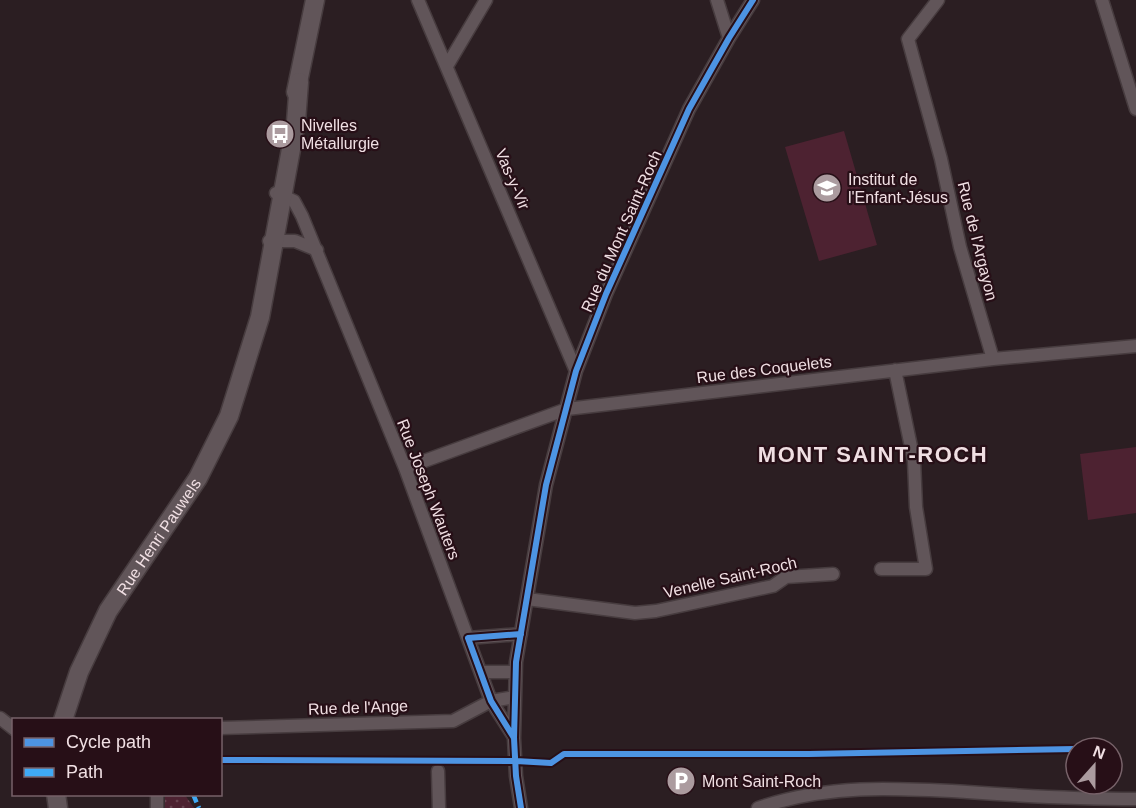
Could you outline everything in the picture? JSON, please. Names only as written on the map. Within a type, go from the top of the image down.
[{"type":"main road","name":"Rue Henri Pauwels","points":[[64,718],[79,672],[108,611],[198,478],[230,416],[250,350],[253,317],[271,241],[279,194],[288,124],[299,82],[315,0]]},
{"type":"street","name":"Vas-y-Vir","points":[[418,0],[576,371]]},
{"type":"street","points":[[447,66],[486,0]]},
{"type":"street","points":[[717,0],[729,38]]},
{"type":"street","name":"Rue du Mont Saint-Roch","points":[[521,808],[516,776],[515,672],[546,485],[576,371],[606,294],[689,109],[753,0]]},
{"type":"street","name":"Rue de l'Argayon","points":[[938,0],[908,39],[941,159],[960,248],[993,359]]},
{"type":"street","points":[[1102,0],[1136,109]]},
{"type":"street","name":"Rue Joseph Wauters","points":[[279,194],[294,201],[317,250],[405,468],[491,701],[515,744]]},
{"type":"street","points":[[271,241],[295,241],[317,250]]},
{"type":"street","name":"Rue des Coquelets","points":[[405,468],[567,409],[993,359],[1136,346]]},
{"type":"street","points":[[881,569],[926,569],[916,507],[914,461],[895,370]]},
{"type":"street","name":"Venelle Saint-Roch","points":[[527,599],[623,612],[656,611],[773,586],[786,577],[833,574]]},
{"type":"street","points":[[468,638],[521,634]]},
{"type":"street","points":[[481,672],[515,672]]},
{"type":"street","name":"Rue de l'Ange","points":[[222,728],[453,721],[491,701],[515,697]]},
{"type":"street","points":[[0,718],[12,727]]},
{"type":"street","points":[[438,771],[440,808]]},
{"type":"street","points":[[758,808],[784,799],[825,791],[882,788],[1136,799]]},
{"type":"shaded area","points":[[844,131],[877,245],[819,261],[785,147]]},
{"type":"shaded area","points":[[1136,447],[1136,513],[1088,520],[1080,454]]},
{"type":"shaded area","points":[[165,796],[186,796],[194,808],[165,808]]},
{"type":"marked path","points":[[194,796],[199,808]]},
{"type":"cycle path","points":[[521,808],[514,738],[516,662],[546,485],[576,371],[606,294],[689,109],[753,0]]},
{"type":"cycle path","points":[[514,738],[491,701],[468,638],[521,634]]},
{"type":"cycle path","points":[[222,760],[551,763],[564,754],[809,754],[1064,749]]},
{"type":"place","name":"Nivelles Métallurgie","points":[[280,134]]},
{"type":"place","name":"Institut de l'Enfant-Jésus","points":[[827,188]]},
{"type":"place","name":"Mont Saint-Roch","points":[[681,781]]},
{"type":"district","name":"MONT SAINT-ROCH","points":[[873,454]]}]
